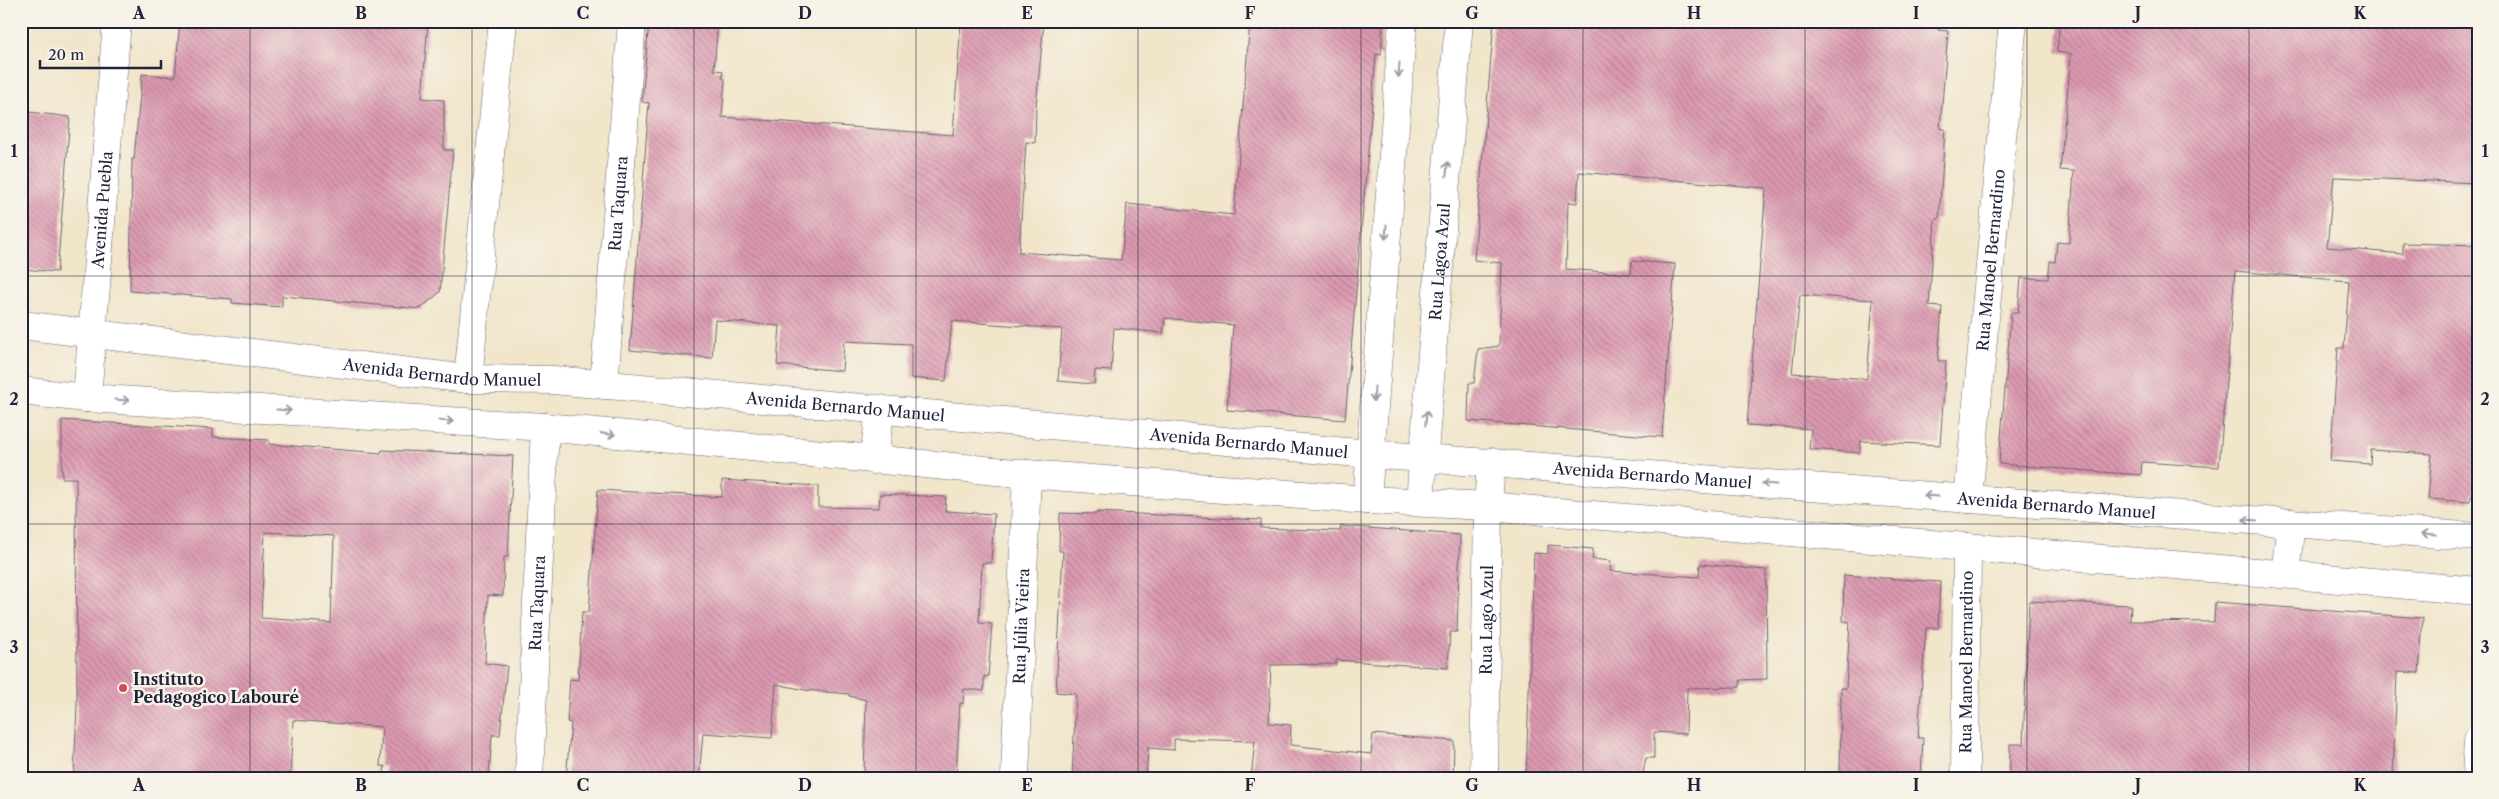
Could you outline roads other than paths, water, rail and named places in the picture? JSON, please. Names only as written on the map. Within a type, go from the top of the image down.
[{"type":"street","name":"Avenida Puebla","points":[[87,398],[117,21]]},
{"type":"street","points":[[468,379],[503,21]]},
{"type":"street","name":"Rua Taquara","points":[[604,385],[632,21]]},
{"type":"street","points":[[1367,500],[1403,21]]},
{"type":"street","name":"Rua Lagoa Azul","points":[[1420,501],[1422,457],[1459,21]]},
{"type":"street","name":"Rua Manoel Bernardino","points":[[1968,499],[2013,21]]},
{"type":"street","name":"Avenida Bernardo Manuel","points":[[21,325],[468,379],[553,380],[1369,454],[2478,537]]},
{"type":"street","points":[[21,391],[87,398],[546,428],[1027,474],[1367,500],[1420,501],[1488,506],[2478,591]]},
{"type":"street","points":[[874,460],[880,409]]},
{"type":"street","name":"Rua Taquara","points":[[528,778],[546,428]]},
{"type":"street","name":"Rua Lago Azul","points":[[1484,778],[1488,506],[1491,462]]},
{"type":"street","name":"Rua Júlia Vieira","points":[[1015,778],[1027,474]]},
{"type":"street","points":[[2285,574],[2291,523]]},
{"type":"street","name":"Rua Manoel Bernardino","points":[[1964,778],[1967,547]]},
{"type":"street","points":[[2476,778],[2478,740]]},
{"type":"place","name":"Instituto Pedagogico Labouré","points":[[123,688]]}]
